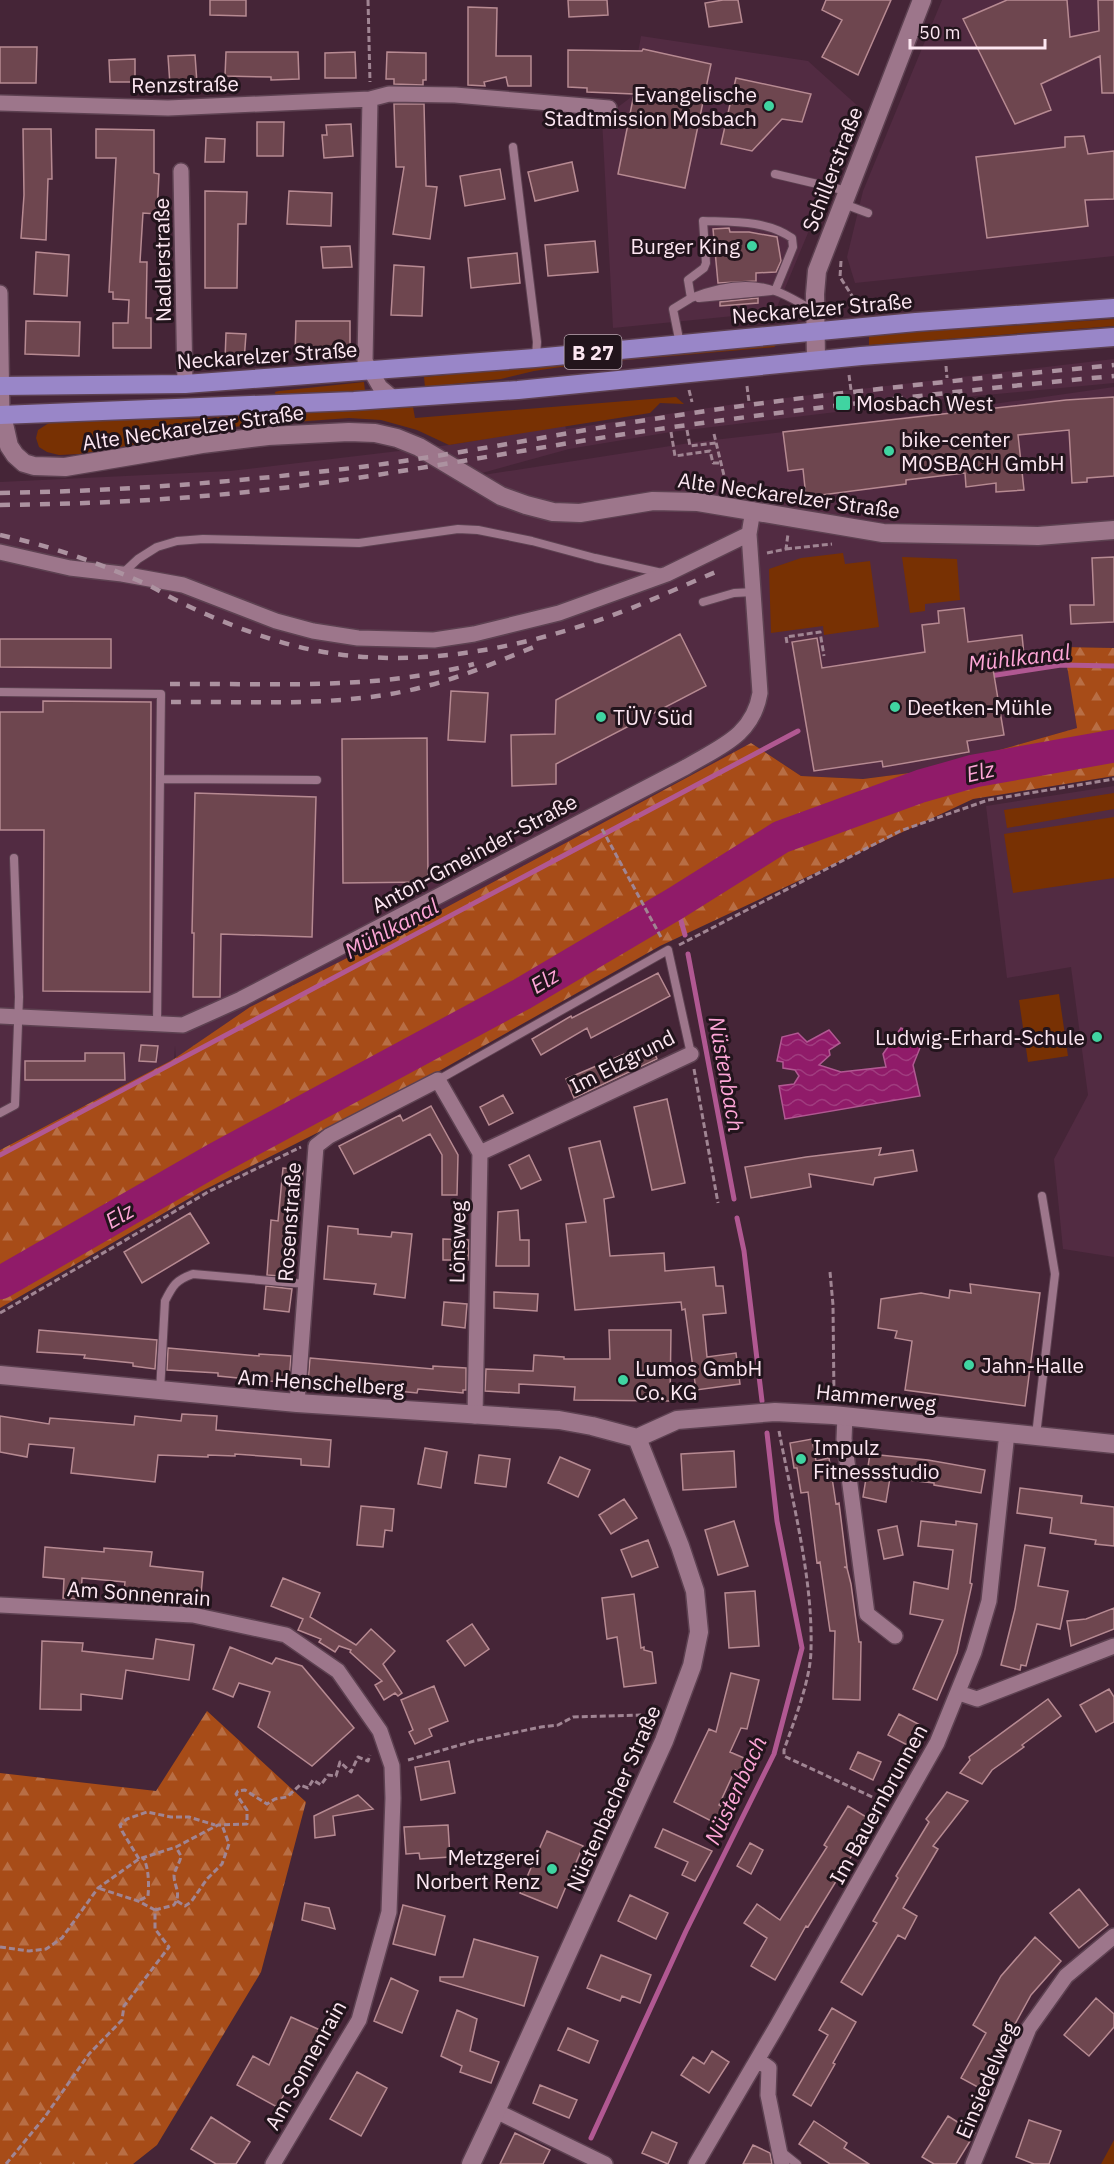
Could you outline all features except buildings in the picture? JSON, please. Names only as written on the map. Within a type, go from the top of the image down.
[{"type":"main road","name":"Neckarelzer Straße","points":[[1,376],[185,384],[535,358],[815,331],[1114,308]]},
{"type":"main road","name":"B 27","points":[[1,415],[392,398],[518,390],[816,360],[1114,337]]},
{"type":"street","name":"Schillerstraße","points":[[816,360],[817,271],[922,0]]},
{"type":"street","name":"Renzstraße","points":[[0,103],[168,108],[370,93],[455,95],[609,108]]},
{"type":"street","points":[[370,93],[365,361],[380,387],[392,398]]},
{"type":"street","name":"Nadlerstraße","points":[[181,171],[185,384]]},
{"type":"street","name":"Alte Neckarelzer Straße","points":[[0,293],[1,415],[9,446],[15,456],[24,463],[34,466],[65,467],[202,444],[268,436],[375,433],[397,438],[419,447],[501,496],[553,512],[580,513],[653,501],[698,502],[883,533],[1038,536],[1114,530]]},
{"type":"street","name":"Anton-Gmeinder-Straße","points":[[0,1016],[183,1025],[241,999],[686,767],[735,737],[748,726],[757,709],[760,693],[749,534],[753,510]]},
{"type":"street","points":[[0,552],[70,568],[122,574],[183,585],[276,621],[312,631],[358,638],[403,641],[434,640],[474,634],[559,613],[667,574],[749,534]]},
{"type":"street","name":"Im Elzgrund","points":[[480,1153],[691,1054]]},
{"type":"street","points":[[438,1080],[480,1153]]},
{"type":"street","name":"Rosenstraße","points":[[297,1403],[316,1146],[329,1136],[438,1080]]},
{"type":"street","name":"Lönsweg","points":[[475,1416],[480,1153]]},
{"type":"street","name":"Am Henschelberg","points":[[0,1375],[160,1392],[475,1416],[559,1420],[637,1438]]},
{"type":"street","name":"Hammerweg","points":[[637,1438],[677,1420],[776,1412],[839,1416],[1114,1444]]},
{"type":"street","points":[[839,1416],[867,1614],[896,1636]]},
{"type":"street","name":"Im Bauernbrunnen","points":[[696,2164],[900,1810],[937,1743],[959,1693],[989,1601],[1007,1433]]},
{"type":"street","name":"Nüstenbacher Straße","points":[[471,2164],[664,1741],[692,1666],[699,1632],[695,1591],[637,1438]]},
{"type":"street","name":"Am Sonnenrain","points":[[0,1605],[193,1615],[286,1635],[338,1671],[380,1731],[392,1766],[389,1912],[359,2020],[273,2164]]},
{"type":"street","points":[[959,1693],[976,1699],[1114,1646]]},
{"type":"street","name":"Einsiedelweg","points":[[973,2164],[1029,2028],[1066,1976],[1114,1936]]},
{"type":"street","points":[[758,2060],[768,2068],[768,2095],[780,2157]]},
{"type":"street","points":[[496,2111],[605,2164]]},
{"type":"lane","points":[[513,147],[537,342],[535,358]]},
{"type":"lane","points":[[775,174],[844,198],[868,213]]},
{"type":"lane","points":[[691,298],[688,280],[704,268],[706,263],[702,221],[751,223],[782,231],[792,238],[793,247],[776,291]]},
{"type":"lane","points":[[680,344],[674,309],[691,298],[776,291],[815,311]]},
{"type":"lane","points":[[122,574],[138,559],[157,547],[177,541],[203,539],[359,543],[458,529],[478,530],[532,541],[667,574]]},
{"type":"lane","points":[[703,602],[734,593],[754,592]]},
{"type":"lane","points":[[0,692],[161,694],[158,1024]]},
{"type":"lane","points":[[160,779],[317,780]]},
{"type":"lane","points":[[0,1113],[15,1105],[18,1016],[15,858]]},
{"type":"lane","points":[[438,1080],[668,950]]},
{"type":"lane","name":"Im Elzgrund","points":[[668,950],[691,1054]]},
{"type":"lane","points":[[1036,1435],[1055,1274],[1042,1196]]},
{"type":"lane","points":[[160,1392],[165,1301],[180,1279],[193,1274],[306,1284]]},
{"type":"lane","points":[[780,2157],[797,2164]]},
{"type":"path","points":[[368,0],[370,93]]},
{"type":"path","points":[[945,364],[947,378]]},
{"type":"path","points":[[849,380],[850,390]]},
{"type":"path","points":[[740,386],[747,385],[749,402]]},
{"type":"path","points":[[689,390],[692,402]]},
{"type":"path","points":[[687,430],[690,446],[716,444]]},
{"type":"path","points":[[671,432],[675,456],[710,451],[712,464],[721,463]]},
{"type":"path","points":[[714,434],[727,490]]},
{"type":"path","points":[[786,549],[790,516]]},
{"type":"path","points":[[750,556],[786,549],[841,543]]},
{"type":"path","points":[[787,643],[786,637],[820,633],[824,656]]},
{"type":"path","points":[[668,950],[900,831],[988,800],[1114,779]]},
{"type":"path","points":[[601,828],[663,940]]},
{"type":"path","points":[[691,1054],[718,1203]]},
{"type":"path","points":[[0,1313],[208,1192],[308,1143],[316,1146]]},
{"type":"path","points":[[830,1272],[839,1416]]},
{"type":"path","points":[[776,1412],[807,1585],[812,1650],[801,1700],[783,1750],[784,1756],[900,1810]]},
{"type":"path","points":[[392,1766],[436,1750],[558,1725],[573,1717],[640,1715]]},
{"type":"path","points":[[0,1947],[29,1951],[46,1948],[62,1938],[98,1888],[141,1858],[176,1847],[216,1826],[247,1824],[247,1810],[236,1794],[238,1791],[245,1790],[267,1804],[275,1798],[287,1797],[300,1785],[308,1788],[313,1780],[321,1785],[328,1775],[336,1776],[340,1762],[351,1772],[358,1757],[368,1761],[370,1754]]},
{"type":"path","points":[[138,1901],[148,1896],[147,1864],[120,1825],[127,1819],[147,1812],[171,1817],[189,1817],[216,1826]]},
{"type":"path","points":[[177,1900],[185,1906],[191,1902],[207,1878],[222,1864],[229,1844],[222,1825]]},
{"type":"path","points":[[98,1888],[138,1901],[155,1910],[174,1905],[178,1895],[174,1877],[181,1856],[176,1847]]},
{"type":"path","points":[[6,2164],[44,2118],[89,2054],[122,2020],[124,2006],[166,1953],[169,1947],[155,1929],[155,1910]]},
{"type":"shaded area","points":[[942,0],[1114,0],[1114,256],[855,283],[847,257],[863,191]]},
{"type":"shaded area","points":[[641,36],[808,61],[860,108],[775,312],[613,328],[602,119],[630,98]]},
{"type":"shaded area","points":[[1114,319],[1114,326],[869,345],[869,335]]},
{"type":"shaded area","points":[[774,344],[775,347],[581,364],[501,379],[425,387],[424,377]]},
{"type":"shaded area","points":[[1114,359],[1114,383],[944,399],[671,432],[569,449],[464,478],[696,442],[853,424],[1114,387],[1114,648],[1065,647],[1077,728],[925,771],[863,779],[801,776],[751,743],[434,914],[250,1007],[176,1058],[175,1046],[174,1059],[0,1150],[0,482],[230,471],[449,445],[565,425],[566,429],[742,403]]},
{"type":"shaded area","points":[[364,382],[365,391],[276,397],[275,392],[279,391]]},
{"type":"shaded area","points":[[676,397],[684,404],[660,403],[650,413],[449,445],[417,430],[381,420],[349,418],[192,432],[186,436],[79,454],[59,455],[47,452],[39,447],[36,438],[38,430],[52,421],[187,419],[413,407],[415,418]]},
{"type":"shaded area","points":[[843,553],[845,564],[870,561],[879,627],[824,635],[823,626],[771,633],[769,569],[801,558]]},
{"type":"shaded area","points":[[902,557],[957,559],[960,600],[925,604],[925,611],[910,613]]},
{"type":"shaded area","name":"Ludwig-Erhard-Schule","points":[[1114,786],[1114,1257],[1063,1249],[1054,1159],[1088,1095],[1071,967],[1007,978],[986,806]]},
{"type":"shaded area","points":[[1114,793],[1114,809],[1007,828],[1004,810]]},
{"type":"shaded area","points":[[1114,817],[1114,878],[1013,893],[1004,834]]},
{"type":"shaded area","points":[[1059,994],[1068,1056],[1028,1062],[1019,1000]]},
{"type":"shaded area","points":[[1114,2140],[1114,2164],[1101,2164]]},
{"type":"green space","points":[[1064,647],[1114,648],[1114,776],[973,799],[660,946],[434,1074],[202,1191],[0,1308],[0,1150],[174,1059],[250,1007],[434,914],[751,743],[801,776],[863,779],[925,771],[1077,728]]},
{"type":"green space","points":[[207,1711],[306,1802],[261,1972],[157,2145],[133,2164],[0,2164],[0,1773],[156,1791]]},
{"type":"water","points":[[901,1028],[924,1038],[913,1065],[920,1096],[785,1119],[779,1086],[794,1084],[799,1076],[795,1070],[783,1068],[783,1062],[777,1061],[782,1037],[798,1033],[807,1042],[829,1030],[840,1043],[829,1050],[830,1055],[819,1065],[841,1072],[886,1067],[883,1054]]},
{"type":"waterway","name":"Mühlkanal","points":[[990,676],[1061,665],[1114,666]]},
{"type":"waterway","name":"Mühlkanal","points":[[0,1155],[798,731]]},
{"type":"waterway","name":"Elz","points":[[0,1283],[214,1160],[522,994],[676,903],[781,837],[921,786],[974,771],[1114,746]]},
{"type":"waterway","name":"Nüstenbach","points":[[676,903],[685,935]]},
{"type":"waterway","name":"Nüstenbach","points":[[688,954],[734,1199]]},
{"type":"waterway","name":"Nüstenbach","points":[[737,1218],[744,1251],[762,1401]]},
{"type":"waterway","name":"Nüstenbach","points":[[591,2138],[686,1931],[774,1754],[802,1648],[777,1521],[767,1433]]},
{"type":"railway","points":[[0,493],[141,487],[329,471],[412,460],[717,409],[887,388],[1114,365]]},
{"type":"railway","points":[[0,505],[132,501],[265,490],[365,477],[722,420],[890,399],[1114,376]]},
{"type":"railway","points":[[0,535],[56,550],[111,569],[201,612],[271,639],[313,650],[355,656],[397,658],[440,656],[482,650],[565,631],[620,613],[723,569]]},
{"type":"railway","points":[[171,702],[330,701],[392,694],[453,678],[539,645]]},
{"type":"railway","points":[[170,684],[361,682],[437,673],[474,664]]},
{"type":"place","name":"Evangelische Stadtmission Mosbach","points":[[769,106]]},
{"type":"place","name":"Burger King","points":[[752,246]]},
{"type":"place","name":"Mosbach West","points":[[843,403]]},
{"type":"place","name":"bike-center MOSBACH GmbH","points":[[889,451]]},
{"type":"place","name":"Deetken-Mühle","points":[[895,707]]},
{"type":"place","name":"TÜV Süd","points":[[601,717]]},
{"type":"place","name":"Ludwig-Erhard-Schule","points":[[1097,1037]]},
{"type":"place","name":"Jahn-Halle","points":[[969,1365]]},
{"type":"place","name":"Lumos GmbH Co. KG","points":[[623,1380]]},
{"type":"place","name":"Impulz Fitnessstudio","points":[[801,1459]]},
{"type":"place","name":"Metzgerei Norbert Renz","points":[[552,1869]]}]
